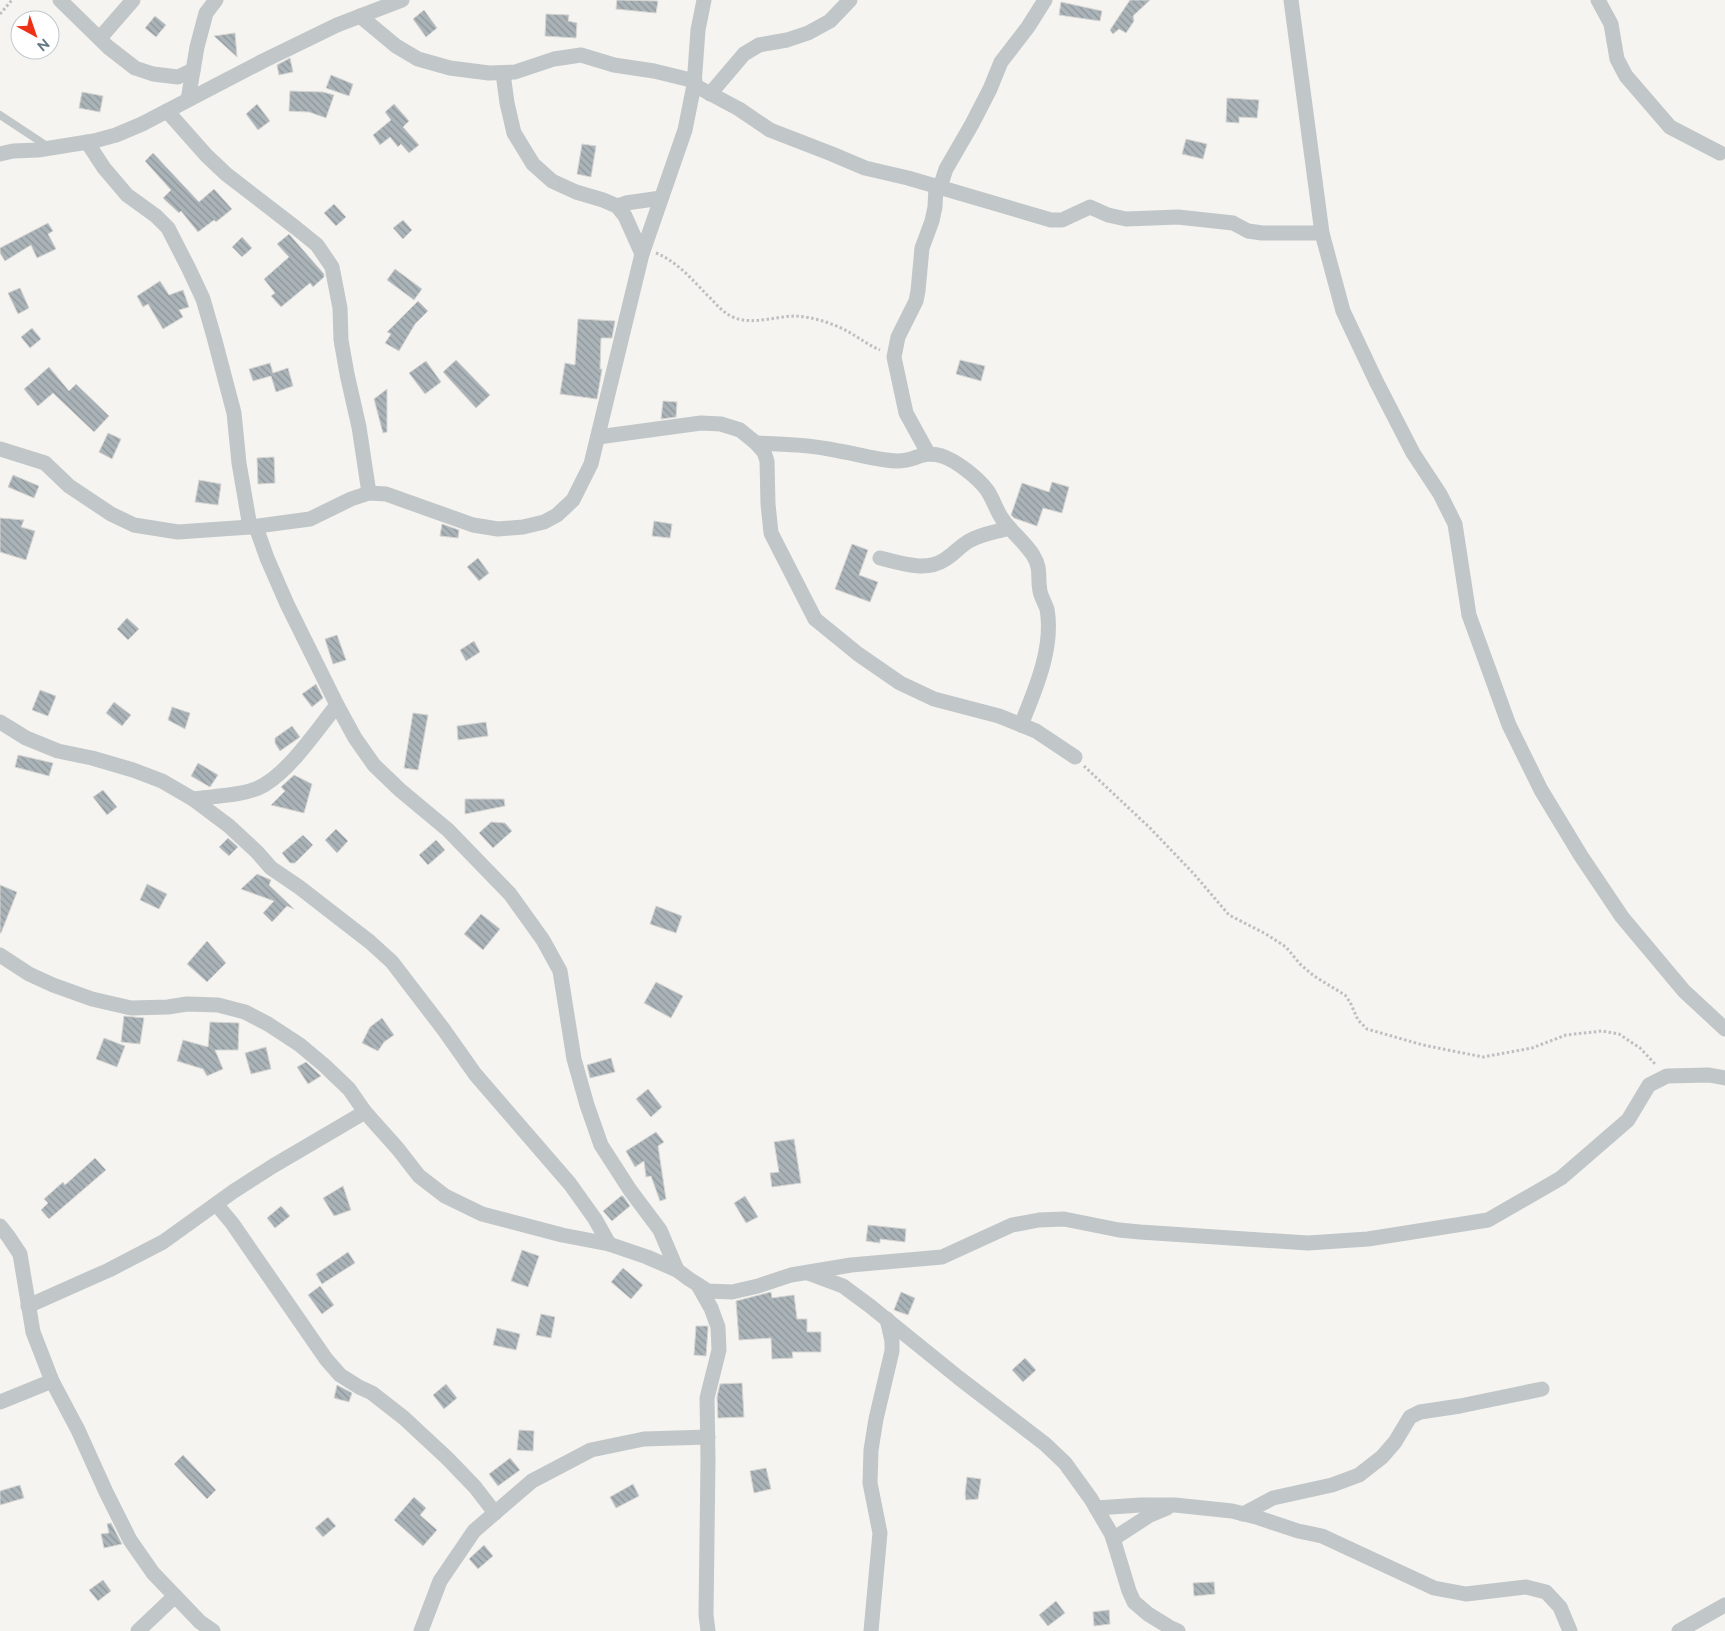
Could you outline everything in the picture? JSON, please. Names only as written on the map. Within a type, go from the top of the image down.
[{"type":"street","points":[[60,0],[108,47],[135,68],[153,74],[178,77],[193,70]]},
{"type":"street","points":[[100,38],[133,0]]},
{"type":"street","points":[[188,100],[206,13],[216,0]]},
{"type":"street","points":[[0,154],[87,142],[116,135],[142,124],[337,25],[402,0]]},
{"type":"street","points":[[0,449],[45,463],[69,486],[111,514],[134,525],[178,532],[253,527],[310,519],[350,499],[368,493],[386,494],[473,525],[498,529],[523,527],[544,522],[557,515],[573,500],[591,464],[643,251],[684,130],[694,83],[698,30],[704,0]]},
{"type":"street","points":[[710,94],[744,54],[759,45],[787,40],[808,33],[830,21],[850,0]]},
{"type":"street","points":[[928,453],[906,413],[894,357],[898,337],[916,301],[922,248],[932,221],[938,187],[946,169],[972,124],[1001,62],[1028,27],[1045,0]]},
{"type":"street","points":[[1291,0],[1322,233],[1343,311],[1413,453],[1440,494],[1455,524],[1469,615],[1509,725],[1537,782],[1622,917],[1684,991],[1725,1029]]},
{"type":"street","points":[[1598,0],[1611,24],[1617,58],[1626,76],[1670,127],[1720,153]]},
{"type":"street","points":[[360,16],[396,46],[418,59],[450,68],[489,73],[514,72],[554,59],[581,55],[614,65],[654,71],[694,83],[710,94],[739,109],[770,130],[865,168],[1051,220],[1062,220],[1090,207],[1108,215],[1126,219],[1178,217],[1233,223],[1248,231],[1262,233],[1322,233]]},
{"type":"street","points":[[503,73],[514,133],[533,164],[552,181],[576,192],[617,206],[625,216],[643,251]]},
{"type":"street","points":[[167,111],[206,155],[226,174],[317,245],[332,267],[340,308],[341,340],[359,427],[368,493]]},
{"type":"street","points":[[87,142],[104,168],[127,195],[156,216],[168,228],[189,269],[202,299],[214,337],[234,413],[239,463],[253,527],[287,604],[336,705],[355,738],[374,765],[400,790],[448,830],[510,894],[543,940],[560,971],[574,1059],[601,1145],[630,1190],[660,1230],[677,1270]]},
{"type":"street","points":[[617,206],[661,198]]},
{"type":"street","points":[[598,437],[701,422],[721,424],[740,430],[764,452],[767,460],[771,533],[815,619],[858,654],[900,683],[934,700],[999,716],[1021,725],[1036,732],[1075,757]]},
{"type":"street","points":[[756,443],[787,444],[838,450],[876,459],[901,461],[928,453],[944,457],[977,478],[987,491],[1001,517],[1031,552],[1037,563],[1040,572],[1040,591],[1047,609],[1045,659],[1021,725]]},
{"type":"street","points":[[880,558],[928,567],[946,559],[968,541],[1010,528]]},
{"type":"street","points":[[193,799],[240,793],[263,786],[282,771],[336,705]]},
{"type":"street","points":[[0,722],[26,738],[58,751],[92,758],[133,770],[162,781],[193,799],[229,826],[271,868],[299,887],[370,942],[392,962],[475,1074],[570,1184],[595,1219],[609,1244]]},
{"type":"street","points":[[0,955],[29,974],[92,999],[131,1008],[168,1007],[187,1004],[218,1005],[245,1012],[300,1044],[325,1066],[348,1089],[419,1176],[445,1196],[482,1214],[562,1235],[609,1244],[677,1270],[708,1291],[732,1292],[791,1275],[851,1264],[942,1257],[1012,1225],[1039,1220],[1064,1219],[1119,1230],[1308,1244],[1368,1239],[1488,1220],[1561,1178],[1628,1120],[1649,1085],[1667,1076],[1725,1078]]},
{"type":"street","points":[[28,1306],[109,1270],[163,1242],[273,1166],[365,1112]]},
{"type":"street","points":[[216,1204],[232,1223],[326,1359],[340,1375],[372,1393],[411,1425],[447,1458],[495,1513]]},
{"type":"street","points":[[0,1226],[20,1254],[33,1332],[52,1381],[78,1430],[130,1540],[153,1573],[200,1622],[213,1631]]},
{"type":"street","points":[[806,1272],[843,1286],[887,1319],[958,1378],[1045,1444],[1065,1463],[1096,1508],[1113,1539],[1134,1602],[1148,1614],[1178,1631]]},
{"type":"street","points":[[698,1285],[711,1308],[718,1327],[719,1350],[707,1398],[706,1615],[708,1631]]},
{"type":"street","points":[[871,1631],[880,1532],[870,1483],[871,1450],[876,1419],[892,1351],[892,1341],[887,1319]]},
{"type":"street","points":[[0,1402],[52,1381]]},
{"type":"street","points":[[1243,1514],[1273,1498],[1332,1485],[1359,1475],[1382,1457],[1395,1442],[1410,1417],[1420,1412],[1460,1406],[1542,1389]]},
{"type":"street","points":[[421,1631],[440,1581],[474,1531],[532,1481],[591,1450],[644,1440],[708,1437]]},
{"type":"street","points":[[1096,1508],[1142,1505],[1173,1506],[1243,1514],[1298,1531],[1322,1536],[1434,1588],[1466,1594],[1526,1587],[1546,1592],[1560,1607],[1570,1631]]},
{"type":"street","points":[[1113,1539],[1150,1515],[1173,1506]]},
{"type":"street","points":[[138,1631],[175,1596]]},
{"type":"street","points":[[1679,1631],[1725,1605]]},
{"type":"lane","points":[[0,115],[49,148]]},
{"type":"path","points":[[0,14],[12,0]]},
{"type":"path","points":[[643,251],[662,255],[677,266],[723,312],[736,318],[755,320],[797,316],[826,322],[848,331],[894,357]]},
{"type":"path","points":[[1075,757],[1150,828],[1194,874],[1229,915],[1266,934],[1286,947],[1300,964],[1314,976],[1345,995],[1358,1020],[1367,1029],[1423,1045],[1483,1056],[1532,1048],[1566,1035],[1602,1031],[1619,1034],[1640,1048],[1667,1076]]},
{"type":"building","points":[[617,0],[658,1],[656,13],[616,9]]},
{"type":"building","points":[[1130,0],[1150,0],[1133,16],[1134,21],[1126,33],[1119,29],[1113,34],[1110,30]]},
{"type":"building","points":[[1061,2],[1102,11],[1100,21],[1059,15]]},
{"type":"building","points":[[424,10],[437,28],[426,37],[413,19]]},
{"type":"building","points":[[546,14],[569,15],[568,21],[577,23],[576,38],[545,36]]},
{"type":"building","points":[[155,16],[166,25],[156,37],[145,28]]},
{"type":"building","points":[[235,33],[237,57],[214,36]]},
{"type":"building","points":[[290,58],[293,72],[279,75],[277,65]]},
{"type":"building","points":[[331,75],[353,84],[349,96],[326,88]]},
{"type":"building","points":[[290,91],[323,92],[334,95],[326,118],[309,112],[289,111]]},
{"type":"building","points":[[82,92],[103,96],[100,112],[79,108]]},
{"type":"building","points":[[1227,98],[1259,100],[1257,118],[1239,117],[1239,123],[1226,122]]},
{"type":"building","points":[[257,104],[270,121],[258,130],[246,114]]},
{"type":"building","points":[[394,104],[409,121],[403,127],[419,145],[409,153],[401,144],[398,147],[390,137],[380,145],[373,135],[391,120],[385,112]]},
{"type":"building","points":[[1186,139],[1207,144],[1203,159],[1182,154]]},
{"type":"building","points":[[582,144],[596,146],[591,177],[577,174]]},
{"type":"building","points":[[153,153],[199,202],[214,189],[232,209],[216,222],[214,220],[198,232],[181,211],[179,213],[163,198],[171,190],[145,161]]},
{"type":"building","points":[[334,204],[346,217],[336,226],[324,213]]},
{"type":"building","points":[[403,220],[412,230],[403,239],[393,228]]},
{"type":"building","points":[[48,223],[53,231],[48,234],[56,249],[37,258],[31,245],[5,261],[0,253],[0,248]]},
{"type":"building","points":[[289,234],[324,274],[324,277],[313,287],[310,283],[281,307],[271,296],[275,293],[264,279],[289,257],[277,244]]},
{"type":"building","points":[[242,237],[252,248],[242,257],[232,247]]},
{"type":"building","points":[[395,269],[422,289],[414,300],[387,280]]},
{"type":"building","points":[[160,281],[169,295],[183,290],[189,307],[179,310],[183,317],[163,329],[148,304],[143,307],[137,296]]},
{"type":"building","points":[[20,288],[29,308],[18,314],[8,293]]},
{"type":"building","points":[[418,301],[428,311],[415,324],[399,351],[385,343],[391,334],[387,332]]},
{"type":"building","points":[[578,319],[615,321],[612,338],[601,338],[600,369],[602,369],[597,399],[560,394],[565,363],[575,365]]},
{"type":"building","points":[[32,328],[41,339],[30,348],[21,337]]},
{"type":"building","points":[[456,360],[490,395],[476,408],[443,372]]},
{"type":"building","points":[[960,360],[985,366],[981,381],[956,374]]},
{"type":"building","points":[[426,361],[441,382],[425,394],[409,373]]},
{"type":"building","points":[[270,363],[273,373],[288,368],[293,386],[276,392],[271,376],[253,381],[249,369]]},
{"type":"building","points":[[49,367],[69,391],[76,384],[109,416],[94,432],[53,393],[38,406],[24,389]]},
{"type":"building","points":[[387,389],[387,432],[383,433],[374,399]]},
{"type":"building","points":[[663,401],[677,402],[676,417],[661,419]]},
{"type":"building","points":[[108,433],[121,439],[112,459],[99,452]]},
{"type":"building","points":[[274,457],[275,483],[258,484],[257,458]]},
{"type":"building","points":[[13,475],[39,486],[34,498],[8,487]]},
{"type":"building","points":[[199,480],[221,484],[218,505],[195,502]]},
{"type":"building","points":[[1052,482],[1069,487],[1062,513],[1043,508],[1037,526],[1014,518],[1011,515],[1022,483],[1049,492]]},
{"type":"building","points":[[0,518],[24,520],[21,527],[35,531],[26,560],[0,552]]},
{"type":"building","points":[[654,521],[672,524],[670,538],[652,536]]},
{"type":"building","points":[[442,524],[459,530],[458,538],[440,536]]},
{"type":"building","points":[[852,544],[868,550],[859,575],[878,582],[870,602],[835,589]]},
{"type":"building","points":[[478,558],[489,573],[479,581],[467,567]]},
{"type":"building","points":[[127,618],[139,629],[128,640],[117,629]]},
{"type":"building","points":[[337,635],[346,660],[333,664],[325,639]]},
{"type":"building","points":[[474,641],[480,652],[466,661],[460,650]]},
{"type":"building","points":[[316,684],[323,698],[312,707],[302,694]]},
{"type":"building","points":[[40,690],[56,696],[48,716],[32,710]]},
{"type":"building","points":[[114,702],[131,715],[122,726],[106,713]]},
{"type":"building","points":[[172,707],[190,713],[185,729],[168,720]]},
{"type":"building","points":[[413,713],[428,715],[418,770],[404,768]]},
{"type":"building","points":[[486,722],[488,736],[458,740],[457,726]]},
{"type":"building","points":[[292,726],[300,737],[280,751],[275,743],[275,738]]},
{"type":"building","points":[[18,755],[53,763],[49,776],[15,767]]},
{"type":"building","points":[[198,763],[218,775],[210,787],[191,776]]},
{"type":"building","points":[[294,775],[312,784],[304,813],[271,805],[285,791],[281,787]]},
{"type":"building","points":[[103,790],[117,807],[107,815],[93,797]]},
{"type":"building","points":[[465,799],[504,799],[505,806],[465,814]]},
{"type":"building","points":[[491,822],[505,823],[512,831],[493,848],[479,833]]},
{"type":"building","points":[[336,829],[348,841],[337,853],[325,840]]},
{"type":"building","points":[[303,835],[313,845],[295,863],[290,863],[282,853]]},
{"type":"building","points":[[228,838],[238,847],[229,856],[219,847]]},
{"type":"building","points":[[436,840],[445,850],[428,865],[419,855]]},
{"type":"building","points":[[257,874],[271,880],[269,885],[294,909],[287,906],[272,922],[263,913],[274,901],[241,889]]},
{"type":"building","points":[[147,884],[167,894],[159,909],[140,900]]},
{"type":"building","points":[[0,885],[17,892],[1,933],[0,933]]},
{"type":"building","points":[[656,906],[682,916],[676,933],[650,924]]},
{"type":"building","points":[[481,914],[500,929],[483,950],[464,934]]},
{"type":"building","points":[[207,941],[226,963],[207,982],[187,964]]},
{"type":"building","points":[[656,982],[683,996],[671,1018],[644,1003]]},
{"type":"building","points":[[124,1016],[144,1018],[140,1044],[121,1042]]},
{"type":"building","points":[[382,1018],[394,1035],[384,1042],[378,1051],[362,1043],[370,1027]]},
{"type":"building","points":[[210,1022],[239,1023],[238,1050],[215,1050],[223,1069],[207,1076],[203,1069],[177,1061],[183,1040],[208,1047]]},
{"type":"building","points":[[104,1038],[125,1046],[117,1067],[96,1059]]},
{"type":"building","points":[[266,1047],[271,1069],[251,1074],[245,1053]]},
{"type":"building","points":[[611,1058],[615,1072],[590,1078],[587,1065]]},
{"type":"building","points":[[306,1062],[321,1076],[308,1084],[297,1067]]},
{"type":"building","points":[[648,1089],[662,1107],[651,1117],[636,1099]]},
{"type":"building","points":[[656,1132],[664,1142],[658,1146],[666,1199],[660,1201],[651,1176],[646,1177],[644,1161],[635,1167],[626,1151]]},
{"type":"building","points":[[794,1139],[801,1183],[772,1187],[770,1173],[779,1172],[774,1142]]},
{"type":"building","points":[[95,1158],[106,1170],[49,1219],[41,1210],[48,1203],[44,1199],[63,1182],[65,1185]]},
{"type":"building","points":[[343,1186],[351,1210],[334,1216],[323,1198]]},
{"type":"building","points":[[621,1196],[630,1206],[612,1221],[603,1211]]},
{"type":"building","points":[[745,1196],[758,1217],[746,1223],[734,1203]]},
{"type":"building","points":[[281,1206],[290,1216],[275,1228],[267,1218]]},
{"type":"building","points":[[868,1225],[906,1229],[905,1242],[880,1239],[880,1243],[866,1241]]},
{"type":"building","points":[[522,1250],[539,1256],[528,1287],[511,1281]]},
{"type":"building","points":[[348,1252],[355,1263],[322,1284],[316,1274]]},
{"type":"building","points":[[623,1268],[643,1285],[631,1299],[611,1282]]},
{"type":"building","points":[[320,1286],[334,1305],[322,1314],[308,1295]]},
{"type":"building","points":[[771,1292],[772,1298],[794,1295],[797,1319],[807,1319],[807,1332],[821,1332],[821,1352],[792,1352],[793,1358],[772,1359],[771,1338],[739,1340],[736,1301]]},
{"type":"building","points":[[901,1292],[915,1298],[908,1315],[894,1310]]},
{"type":"building","points":[[541,1314],[555,1317],[551,1338],[536,1335]]},
{"type":"building","points":[[696,1326],[708,1326],[706,1356],[694,1355]]},
{"type":"building","points":[[497,1328],[520,1334],[516,1350],[493,1345]]},
{"type":"building","points":[[1025,1358],[1036,1370],[1023,1382],[1012,1370]]},
{"type":"building","points":[[742,1383],[744,1417],[718,1418],[717,1397],[720,1384]]},
{"type":"building","points":[[446,1384],[457,1398],[444,1409],[433,1395]]},
{"type":"building","points":[[337,1385],[352,1393],[349,1402],[334,1398]]},
{"type":"building","points":[[519,1430],[534,1431],[533,1451],[517,1450]]},
{"type":"building","points":[[183,1455],[216,1490],[207,1499],[174,1464]]},
{"type":"building","points":[[510,1458],[520,1470],[498,1486],[489,1474]]},
{"type":"building","points":[[766,1468],[771,1489],[754,1493],[750,1471]]},
{"type":"building","points":[[967,1477],[981,1479],[978,1499],[966,1500]]},
{"type":"building","points":[[633,1484],[639,1496],[616,1508],[610,1497]]},
{"type":"building","points":[[20,1485],[24,1498],[0,1505],[0,1491]]},
{"type":"building","points":[[414,1497],[426,1508],[420,1515],[437,1530],[423,1546],[394,1520]]},
{"type":"building","points":[[328,1517],[336,1526],[323,1537],[315,1528]]},
{"type":"building","points":[[111,1523],[122,1544],[104,1548],[101,1534],[109,1533],[107,1524]]},
{"type":"building","points":[[484,1545],[493,1556],[478,1569],[469,1559]]},
{"type":"building","points":[[103,1580],[111,1591],[98,1601],[89,1590]]},
{"type":"building","points":[[1214,1582],[1215,1594],[1194,1596],[1193,1583]]},
{"type":"building","points":[[1056,1601],[1065,1613],[1048,1626],[1039,1615]]},
{"type":"building","points":[[1109,1610],[1110,1624],[1094,1626],[1093,1612]]}]
